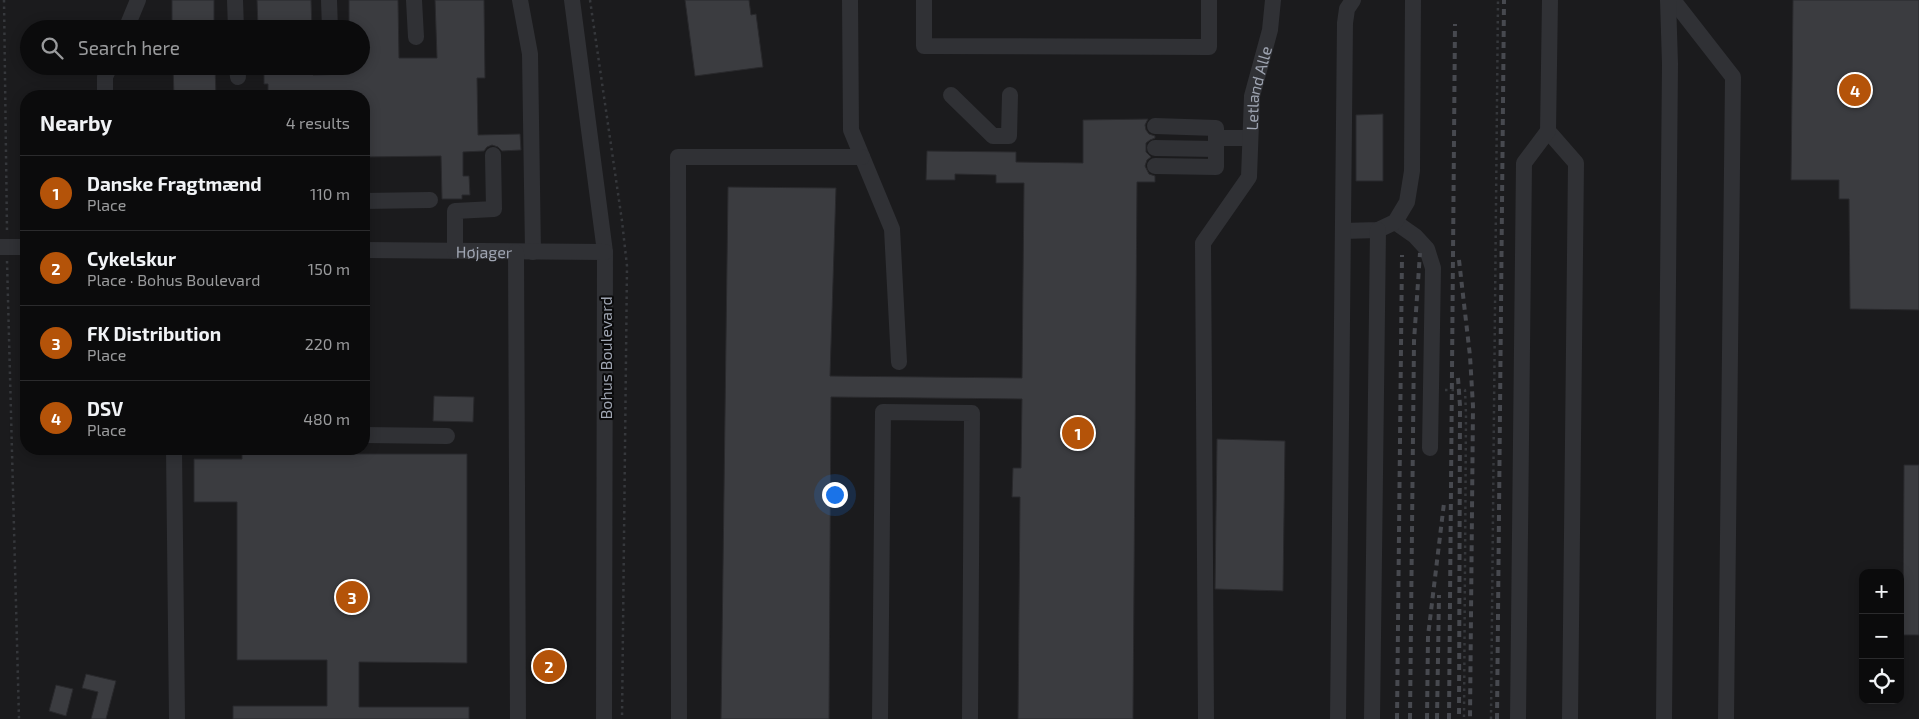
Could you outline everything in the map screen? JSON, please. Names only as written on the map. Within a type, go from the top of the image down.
[{"type":"street","points":[[130,20],[138,0]]},
{"type":"street","points":[[235,0],[236,20]]},
{"type":"street","points":[[329,0],[330,20]]},
{"type":"street","points":[[414,0],[416,37]]},
{"type":"street","points":[[520,0],[530,54],[533,252]]},
{"type":"street","name":"Bohus Boulevard","points":[[572,0],[605,252],[604,719]]},
{"type":"street","points":[[850,0],[851,130],[892,229],[899,362]]},
{"type":"street","points":[[924,0],[924,46],[1209,47],[1209,0]]},
{"type":"street","name":"Letland Alle","points":[[1206,719],[1202,243],[1249,177],[1252,96],[1270,30],[1273,0]]},
{"type":"street","points":[[1338,719],[1345,23],[1347,9],[1353,0]]},
{"type":"street","points":[[1343,231],[1378,230],[1395,222],[1407,202],[1412,171],[1412,0]]},
{"type":"street","points":[[1518,719],[1524,163],[1548,131],[1550,0]]},
{"type":"street","points":[[1664,719],[1670,64],[1668,0]]},
{"type":"street","points":[[1673,0],[1733,77],[1726,719]]},
{"type":"street","points":[[105,90],[106,75]]},
{"type":"street","points":[[951,95],[993,136],[1009,136],[1010,95]]},
{"type":"street","points":[[1155,126],[1216,128],[1216,148]]},
{"type":"street","points":[[1548,131],[1576,163],[1570,719]]},
{"type":"street","points":[[1155,157],[1216,148],[1250,138]]},
{"type":"street","points":[[455,251],[455,211],[494,210],[493,155]]},
{"type":"street","points":[[679,719],[678,157],[862,157]]},
{"type":"street","points":[[370,200],[430,200]]},
{"type":"street","points":[[1395,222],[1415,236],[1427,249],[1433,268],[1430,448]]},
{"type":"street","points":[[1372,719],[1378,230]]},
{"type":"street","points":[[4,247],[20,247]]},
{"type":"street","name":"Højager","points":[[370,250],[605,252]]},
{"type":"street","points":[[516,252],[518,719]]},
{"type":"street","points":[[880,719],[883,412],[972,413],[970,719]]},
{"type":"street","points":[[370,434],[447,436]]},
{"type":"street","points":[[174,455],[177,719]]},
{"type":"path","points":[[4,0],[4,247],[19,719]]},
{"type":"path","points":[[1491,719],[1498,0]]},
{"type":"path","points":[[1431,390],[1465,390],[1467,440],[1464,719]]},
{"type":"shaded area","points":[[0,0],[1919,0],[1919,719],[0,719]]},
{"type":"building","points":[[172,0],[214,0],[214,20],[172,20]]},
{"type":"building","points":[[257,0],[311,0],[312,20],[258,20]]},
{"type":"building","points":[[349,0],[398,0],[399,58],[437,58],[435,0],[484,0],[485,78],[477,78],[478,135],[520,134],[521,150],[502,151],[492,145],[484,151],[463,152],[463,176],[469,176],[470,195],[462,195],[462,199],[442,199],[441,156],[370,157],[370,90],[268,90],[268,84],[264,84],[264,75],[370,75],[370,20],[349,20]]},
{"type":"building","points":[[685,0],[749,0],[751,15],[756,14],[763,67],[695,76]]},
{"type":"building","points":[[1793,0],[1919,0],[1919,310],[1850,309],[1849,199],[1839,199],[1839,180],[1791,180]]},
{"type":"building","points":[[173,75],[215,75],[216,90],[174,90]]},
{"type":"building","points":[[1383,114],[1383,181],[1356,181],[1356,115]]},
{"type":"building","points":[[1148,119],[1145,125],[1146,130],[1155,138],[1146,143],[1146,152],[1151,157],[1147,160],[1145,166],[1149,174],[1155,176],[1155,182],[1137,182],[1133,719],[1018,719],[1020,497],[1012,497],[1013,468],[1021,468],[1022,399],[831,397],[829,719],[721,719],[728,187],[836,188],[830,376],[1022,378],[1024,183],[996,183],[996,175],[955,174],[955,180],[926,180],[927,151],[1016,152],[1016,162],[1083,163],[1083,120]]},
{"type":"building","points":[[434,396],[474,397],[473,422],[433,421]]},
{"type":"building","points":[[1217,439],[1285,441],[1283,591],[1215,589]]},
{"type":"building","points":[[467,454],[467,663],[359,662],[359,707],[469,707],[469,719],[233,719],[233,706],[327,706],[327,660],[237,660],[237,502],[194,502],[194,459],[242,459],[242,455]]},
{"type":"building","points":[[1904,465],[1919,465],[1919,635],[1904,635]]},
{"type":"building","points":[[86,674],[116,681],[106,719],[91,719],[98,692],[82,688]]},
{"type":"building","points":[[56,685],[73,689],[66,716],[49,711]]},
{"type":"railway","points":[[1497,719],[1504,0]]},
{"type":"railway","points":[[1449,719],[1455,24]]},
{"type":"railway","points":[[1410,719],[1414,341],[1420,253]]},
{"type":"railway","points":[[1397,719],[1402,255]]},
{"type":"railway","points":[[1459,260],[1470,356],[1473,406],[1470,719]]},
{"type":"railway","points":[[1458,378],[1460,406],[1459,719]]},
{"type":"railway","points":[[1427,719],[1428,636],[1444,503]]},
{"type":"railway","points":[[1437,719],[1439,595]]},
{"type":"place","name":"DSV","points":[[1855,90]]},
{"type":"place","name":"Danske Fragtmænd","points":[[1078,433]]},
{"type":"place","name":"FK Distribution","points":[[352,597]]},
{"type":"place","name":"Cykelskur","points":[[549,666]]}]
